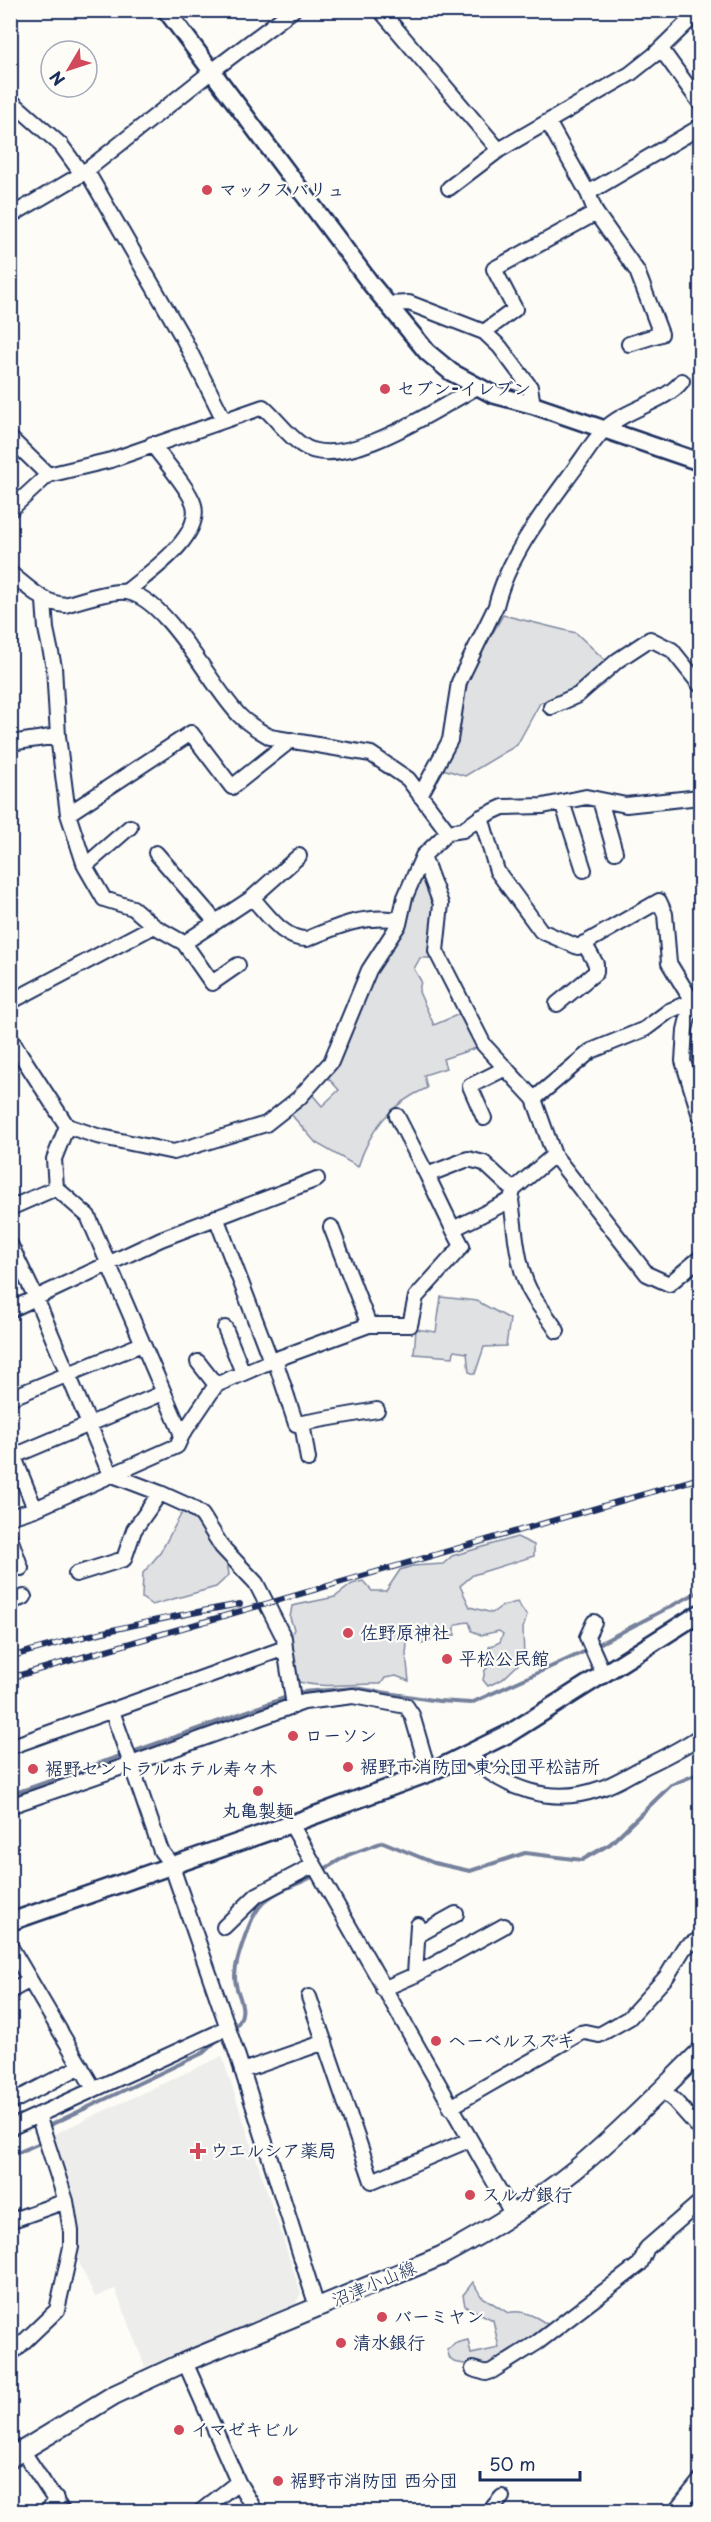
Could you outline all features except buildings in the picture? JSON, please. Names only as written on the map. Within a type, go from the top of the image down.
[{"type":"main road","name":"沼津小山線","points":[[14,2453],[114,2395],[185,2362],[441,2256],[513,2215],[575,2169],[700,2052]]},
{"type":"street","points":[[166,10],[387,304],[426,352],[451,372],[477,387],[700,462]]},
{"type":"street","points":[[10,216],[84,172],[293,10]]},
{"type":"street","points":[[380,10],[499,150]]},
{"type":"street","points":[[449,188],[499,150],[630,74],[661,49],[700,10]]},
{"type":"street","points":[[661,49],[700,103]]},
{"type":"street","points":[[10,100],[61,145],[84,172],[183,338],[224,420]]},
{"type":"street","points":[[548,122],[588,193],[596,213],[637,271],[661,334],[629,344]]},
{"type":"street","points":[[588,193],[700,128]]},
{"type":"street","points":[[484,332],[515,309],[494,269],[596,213]]},
{"type":"street","points":[[387,304],[409,303],[484,332],[500,347],[530,387],[533,405]]},
{"type":"street","points":[[420,795],[450,740],[459,682],[464,669],[496,606],[526,537],[604,430],[628,412],[675,389],[681,381]]},
{"type":"street","points":[[10,510],[48,475],[111,460],[263,406],[301,445],[318,453],[338,453],[382,439],[477,387]]},
{"type":"street","points":[[10,438],[48,475]]},
{"type":"street","points":[[10,573],[44,601],[65,605],[126,592],[180,546],[188,534],[195,513],[192,498],[152,444]]},
{"type":"street","points":[[126,592],[140,597],[167,619],[240,716],[270,737],[371,754],[408,779],[448,832]]},
{"type":"street","points":[[44,601],[46,629],[54,667],[58,736],[68,814],[84,866],[104,899],[133,908],[153,926],[184,943],[212,982],[238,965]]},
{"type":"street","points":[[551,707],[578,695],[618,660],[650,639],[672,650],[700,685]]},
{"type":"street","points":[[68,814],[191,733],[232,787],[291,740]]},
{"type":"street","points":[[10,743],[58,736]]},
{"type":"street","points":[[10,1038],[67,1126],[97,1136],[174,1152],[266,1124],[299,1098],[331,1062],[369,970],[400,920],[405,897],[423,856],[448,832],[463,830],[481,817],[503,807],[543,806],[586,798],[626,805],[700,798]]},
{"type":"street","points":[[600,800],[615,852]]},
{"type":"street","points":[[562,802],[584,870]]},
{"type":"street","points":[[481,817],[497,871],[541,931],[578,947],[659,901],[665,914],[669,963],[696,1000]]},
{"type":"street","points":[[84,866],[130,827]]},
{"type":"street","points":[[156,853],[216,922]]},
{"type":"street","points":[[184,943],[252,898],[299,856]]},
{"type":"street","points":[[423,856],[441,904],[436,951],[484,1045],[534,1099],[554,1155],[647,1274],[669,1284],[700,1258]]},
{"type":"street","points":[[252,898],[284,932],[298,939],[307,939],[352,921],[384,917],[400,920]]},
{"type":"street","points":[[10,1002],[153,926]]},
{"type":"street","points":[[557,1004],[596,972],[596,964],[584,944]]},
{"type":"street","points":[[534,1099],[591,1051],[645,1029],[669,1011],[696,1000]]},
{"type":"street","points":[[696,1000],[685,1030],[683,1061],[700,1116]]},
{"type":"street","points":[[483,1118],[470,1086],[506,1068]]},
{"type":"street","points":[[10,1516],[35,1509],[177,1446],[216,1385],[273,1361],[369,1326],[410,1325],[416,1297],[462,1246],[397,1116]]},
{"type":"street","points":[[67,1126],[54,1159],[56,1188],[88,1216],[182,1435]]},
{"type":"street","points":[[453,1229],[512,1195],[554,1155]]},
{"type":"street","points":[[427,1175],[468,1159],[484,1163],[512,1195],[518,1250],[526,1282],[532,1295],[557,1331]]},
{"type":"street","points":[[10,1310],[109,1262],[216,1217],[317,1179]]},
{"type":"street","points":[[10,1208],[56,1188]]},
{"type":"street","points":[[216,1217],[296,1424],[377,1410]]},
{"type":"street","points":[[331,1227],[369,1326]]},
{"type":"street","points":[[10,1244],[36,1298],[110,1474],[160,1493],[191,1507],[202,1515],[222,1547],[256,1583],[285,1638],[293,1698]]},
{"type":"street","points":[[225,1328],[243,1373]]},
{"type":"street","points":[[10,1398],[142,1344]]},
{"type":"street","points":[[198,1362],[216,1385]]},
{"type":"street","points":[[35,1509],[12,1452],[89,1425],[163,1393]]},
{"type":"street","points":[[302,1423],[308,1459]]},
{"type":"street","points":[[76,1574],[124,1559],[134,1530],[160,1493]]},
{"type":"street","points":[[10,1538],[21,1568]]},
{"type":"street","points":[[10,1602],[24,1597]]},
{"type":"street","points":[[10,1922],[291,1824],[429,1773],[510,1733],[700,1612]]},
{"type":"street","points":[[594,1622],[587,1633],[603,1673]]},
{"type":"street","points":[[10,1747],[285,1648]]},
{"type":"street","points":[[10,1806],[129,1758],[293,1698],[304,1702],[353,1696],[406,1706],[412,1715],[429,1773]]},
{"type":"street","points":[[112,1711],[161,1851],[171,1864],[242,2071],[318,2307]]},
{"type":"street","points":[[469,1755],[487,1773],[519,1788],[554,1797],[578,1795],[600,1789],[700,1736]]},
{"type":"street","points":[[291,1824],[450,2108],[513,2215]]},
{"type":"street","points":[[224,1927],[257,1895],[314,1865]]},
{"type":"street","points":[[415,1975],[418,1930],[456,1914]]},
{"type":"street","points":[[383,1989],[415,1975],[504,1926]]},
{"type":"street","points":[[450,2108],[580,2033],[599,2035],[628,2018],[667,1976],[684,1948],[700,1939]]},
{"type":"street","points":[[10,1946],[94,2089]]},
{"type":"street","points":[[10,1991],[30,1980]]},
{"type":"street","points":[[309,1997],[372,2181],[469,2139]]},
{"type":"street","points":[[10,2128],[217,2033],[229,2033]]},
{"type":"street","points":[[242,2071],[325,2042]]},
{"type":"street","points":[[12,2101],[81,2066]]},
{"type":"street","points":[[661,2090],[675,2101],[700,2129]]},
{"type":"street","points":[[10,2355],[57,2310],[70,2247],[71,2231],[66,2201],[38,2115]]},
{"type":"street","points":[[10,2221],[66,2201]]},
{"type":"street","points":[[473,2369],[486,2373],[492,2371],[538,2342],[640,2264],[647,2248],[700,2202]]},
{"type":"street","points":[[185,2362],[238,2482],[256,2511]]},
{"type":"street","points":[[14,2453],[56,2499],[63,2511]]},
{"type":"street","points":[[675,2511],[700,2481]]},
{"type":"street","points":[[201,2511],[238,2482]]},
{"type":"street","points":[[489,2511],[502,2497]]},
{"type":"street","points":[[46,2511],[56,2499]]},
{"type":"shaded area","points":[[503,615],[576,633],[606,661],[568,693],[540,703],[517,745],[465,776],[443,769],[458,741],[466,680]]},
{"type":"shaded area","points":[[421,873],[424,873],[437,908],[430,958],[420,958],[414,969],[421,981],[419,992],[434,1025],[464,1012],[479,1047],[443,1059],[446,1068],[424,1075],[427,1088],[402,1102],[383,1119],[369,1141],[358,1167],[316,1143],[289,1112],[311,1093],[322,1106],[339,1090],[328,1078],[340,1055],[374,971],[408,916]]},
{"type":"shaded area","points":[[441,1297],[477,1301],[510,1319],[506,1346],[484,1347],[475,1374],[469,1372],[467,1353],[454,1351],[453,1357],[414,1354],[416,1329],[436,1332]]},
{"type":"shaded area","points":[[183,1511],[212,1539],[224,1558],[229,1575],[216,1587],[152,1605],[142,1598],[143,1573],[160,1553]]},
{"type":"shaded area","points":[[517,1537],[534,1545],[534,1556],[473,1575],[460,1586],[470,1607],[492,1613],[502,1606],[517,1602],[527,1616],[523,1628],[524,1659],[503,1679],[488,1686],[483,1680],[485,1670],[493,1662],[489,1656],[489,1647],[500,1642],[503,1634],[499,1631],[481,1635],[472,1631],[469,1622],[455,1626],[455,1635],[436,1637],[422,1644],[420,1630],[408,1633],[406,1654],[409,1681],[396,1676],[385,1678],[381,1684],[329,1685],[299,1682],[290,1649],[294,1629],[290,1618],[292,1606],[335,1597],[352,1584],[363,1581],[372,1591],[386,1591],[400,1570],[412,1566],[443,1564],[452,1556]]},
{"type":"shaded area","points":[[222,2056],[301,2293],[296,2304],[145,2367],[115,2289],[95,2297],[72,2247],[50,2136]]},
{"type":"shaded area","points":[[473,2282],[481,2296],[508,2313],[526,2313],[552,2328],[489,2369],[454,2362],[450,2359],[447,2350],[456,2343],[468,2340],[471,2354],[499,2348],[493,2320],[465,2306],[463,2295]]},
{"type":"waterway","points":[[595,1646],[700,1591]]},
{"type":"waterway","points":[[130,1753],[301,1692],[355,1688],[439,1701],[471,1703],[588,1650]]},
{"type":"waterway","points":[[10,1795],[123,1755]]},
{"type":"waterway","points":[[321,1871],[348,1855],[383,1842],[434,1863],[470,1871],[525,1853],[582,1860],[610,1844],[671,1785],[700,1773]]},
{"type":"waterway","points":[[233,2030],[242,2015],[242,2003],[235,1977],[236,1970],[244,1939],[257,1910],[267,1899],[280,1891],[315,1875]]},
{"type":"waterway","points":[[46,2127],[203,2053],[217,2040]]},
{"type":"waterway","points":[[10,2156],[40,2143],[41,2140]]},
{"type":"railway","points":[[10,1678],[700,1478]]},
{"type":"railway","points":[[10,1657],[124,1627],[240,1604]]},
{"type":"place","name":"マックスバリュ","points":[[207,190]]},
{"type":"place","name":"セブン-イレブン","points":[[385,389]]},
{"type":"place","name":"佐野原神社","points":[[348,1633]]},
{"type":"place","name":"平松公民館","points":[[447,1659]]},
{"type":"place","name":"ローソン","points":[[293,1736]]},
{"type":"place","name":"裾野市消防団 東分団平松詰所","points":[[348,1767]]},
{"type":"place","name":"裾野セントラルホテル寿々木","points":[[33,1769]]},
{"type":"place","name":"丸亀製麺","points":[[258,1791]]},
{"type":"place","name":"ヘーベルスズキ","points":[[436,2041]]},
{"type":"place","name":"ウエルシア薬局","points":[[198,2151]]},
{"type":"place","name":"スルガ銀行","points":[[470,2195]]},
{"type":"place","name":"バーミヤン","points":[[382,2317]]},
{"type":"place","name":"清水銀行","points":[[341,2343]]},
{"type":"place","name":"イマゼキビル","points":[[179,2430]]},
{"type":"place","name":"裾野市消防団 西分団","points":[[278,2481]]}]
